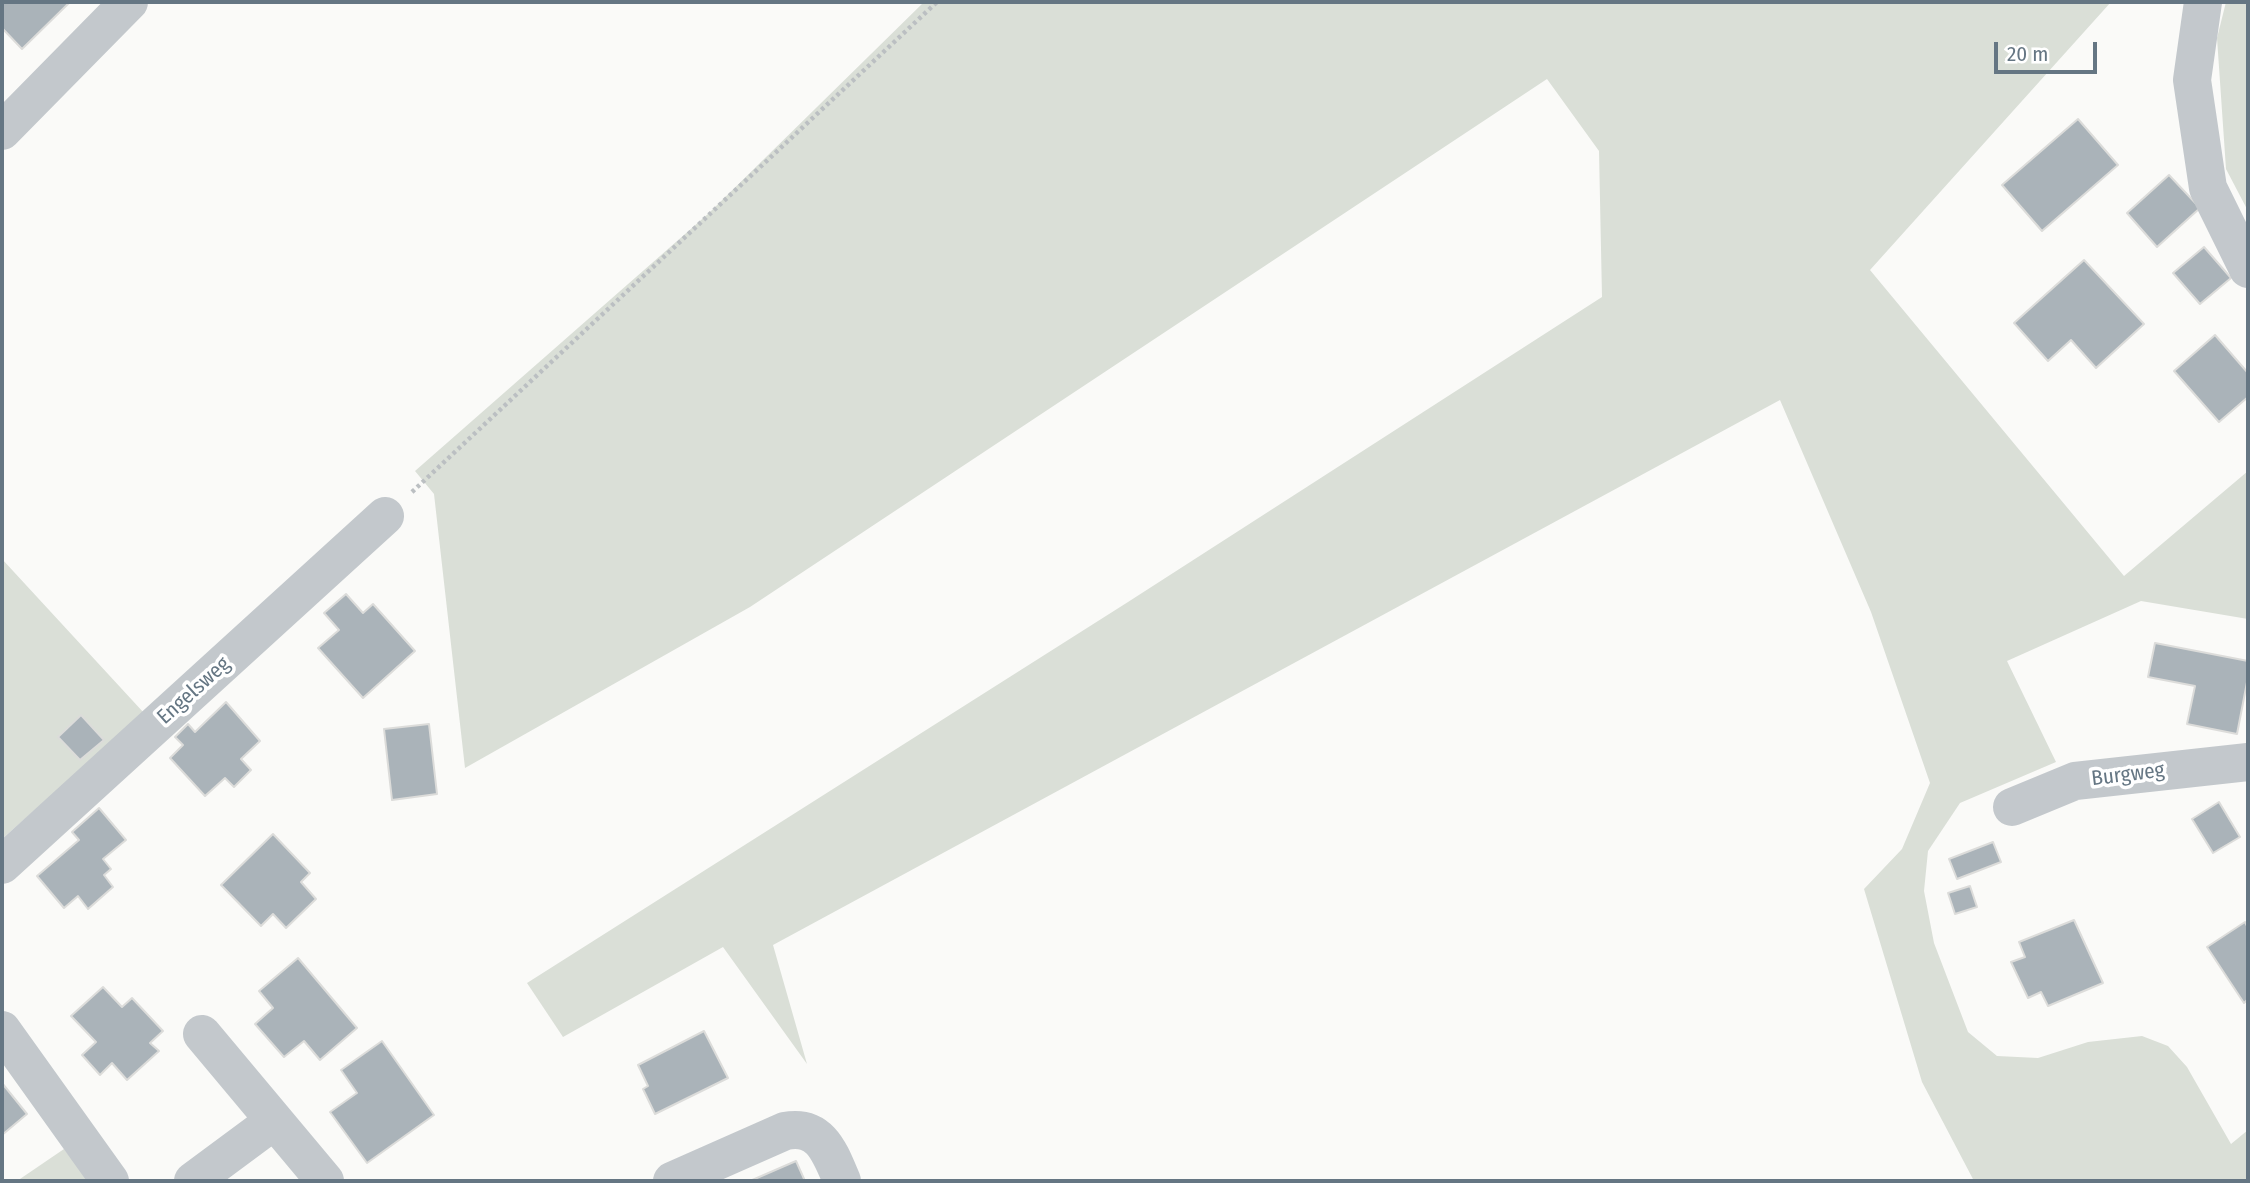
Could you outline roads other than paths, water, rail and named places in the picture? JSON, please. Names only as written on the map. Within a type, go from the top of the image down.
[{"type":"street","points":[[2,131],[129,2]]},
{"type":"street","points":[[2203,2],[2192,80],[2208,188],[2248,269]]},
{"type":"street","name":"Engelsweg","points":[[2,865],[386,516]]},
{"type":"street","name":"Burgweg","points":[[2012,807],[2075,781],[2248,762]]},
{"type":"street","points":[[2,1030],[110,1181]]},
{"type":"street","points":[[202,1034],[325,1181]]},
{"type":"street","points":[[193,1181],[274,1121]]},
{"type":"street","points":[[672,1181],[785,1131],[797,1129],[809,1131],[827,1148],[842,1181]]}]
